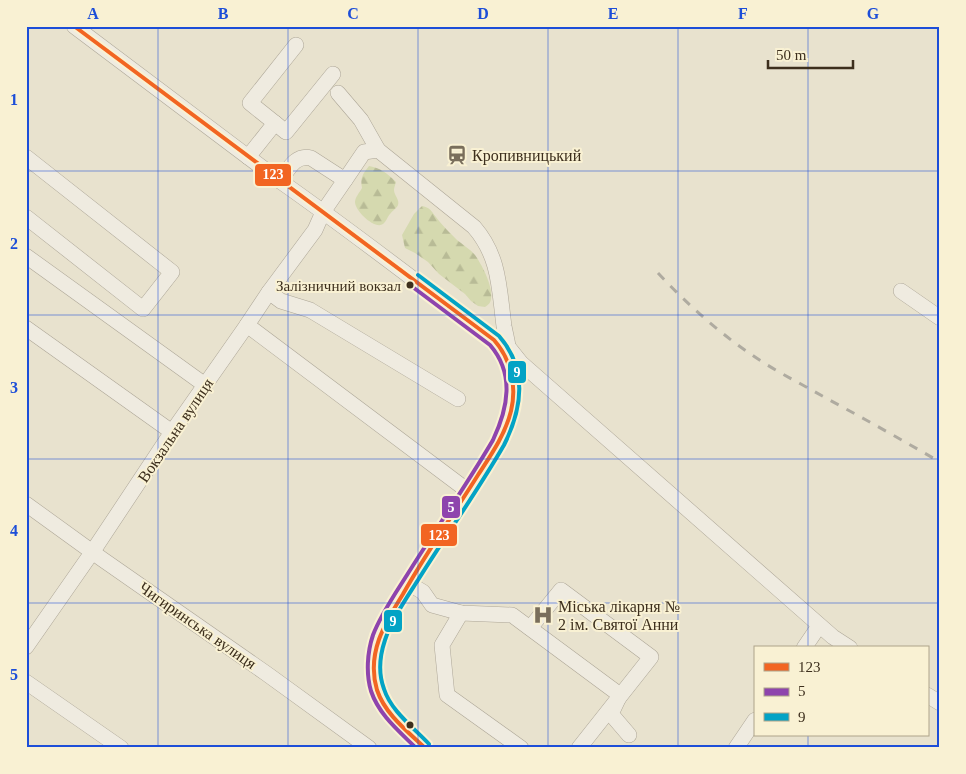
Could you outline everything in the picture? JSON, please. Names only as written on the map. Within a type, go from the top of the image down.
[{"type":"street","points":[[74,26],[494,340],[502,349],[509,367],[513,399],[507,423],[500,440],[408,582],[381,631],[374,655],[374,675],[377,690],[383,704],[425,748]]},
{"type":"street","points":[[296,46],[250,103],[286,132],[332,74]]},
{"type":"street","points":[[338,93],[361,120],[378,150],[481,234],[491,253],[497,272],[504,329],[509,348],[509,367]]},
{"type":"street","points":[[248,157],[275,123]]},
{"type":"street","name":"Вокзальна вулиця","points":[[26,647],[269,292],[316,230],[323,212],[364,152],[378,150]]},
{"type":"street","points":[[26,157],[172,272],[143,309],[26,218]]},
{"type":"street","points":[[280,181],[295,161],[305,157],[313,159],[346,180]]},
{"type":"street","points":[[26,256],[205,385]]},
{"type":"street","points":[[901,291],[940,318]]},
{"type":"street","points":[[269,292],[281,301],[310,310],[458,398]]},
{"type":"street","points":[[248,325],[468,491]]},
{"type":"street","points":[[26,328],[172,432]]},
{"type":"street","points":[[509,348],[524,365],[820,626],[847,646]]},
{"type":"street","name":"Чигиринська вулиця","points":[[26,504],[369,748]]},
{"type":"street","points":[[408,582],[423,592],[432,605],[461,614],[512,615],[620,695]]},
{"type":"street","points":[[530,628],[561,590],[651,657],[579,748]]},
{"type":"street","points":[[461,614],[442,645],[447,695],[521,748]]},
{"type":"street","points":[[805,646],[820,626]]},
{"type":"street","points":[[26,682],[121,748]]},
{"type":"street","points":[[620,695],[611,714],[629,735]]},
{"type":"street","points":[[928,696],[940,703]]},
{"type":"street","points":[[736,748],[754,721]]},
{"type":"green space","points":[[369,166],[384,172],[396,182],[394,190],[398,205],[384,223],[380,225],[366,219],[358,210],[355,202],[362,188],[362,176]]},
{"type":"green space","points":[[422,206],[431,210],[449,232],[478,259],[491,293],[490,301],[485,307],[478,306],[471,301],[428,262],[405,248],[402,235],[414,214]]},
{"type":"railway","points":[[658,273],[703,317],[752,355],[940,462]]},
{"type":"transit line","name":"123","points":[[74,26],[494,340],[505,356],[513,383],[513,402],[505,428],[493,452],[390,616],[379,639],[376,651],[374,676],[377,690],[385,707],[397,722],[425,748]]},
{"type":"transit line","name":"9","points":[[418,275],[499,336],[515,362],[519,389],[515,417],[504,445],[400,609],[391,624],[383,646],[380,670],[387,697],[397,712],[429,744]]},
{"type":"transit line","name":"5","points":[[410,285],[490,345],[498,356],[506,379],[505,404],[493,440],[388,604],[376,627],[371,642],[368,656],[371,691],[379,708],[390,722],[416,748]]},
{"type":"place","name":"Кропивницький","points":[[457,155]]},
{"type":"place","name":"Залізничний вокзал","points":[[410,285]]},
{"type":"place","name":"Міська лікарня № 2 ім. Святої Анни","points":[[543,615]]}]
